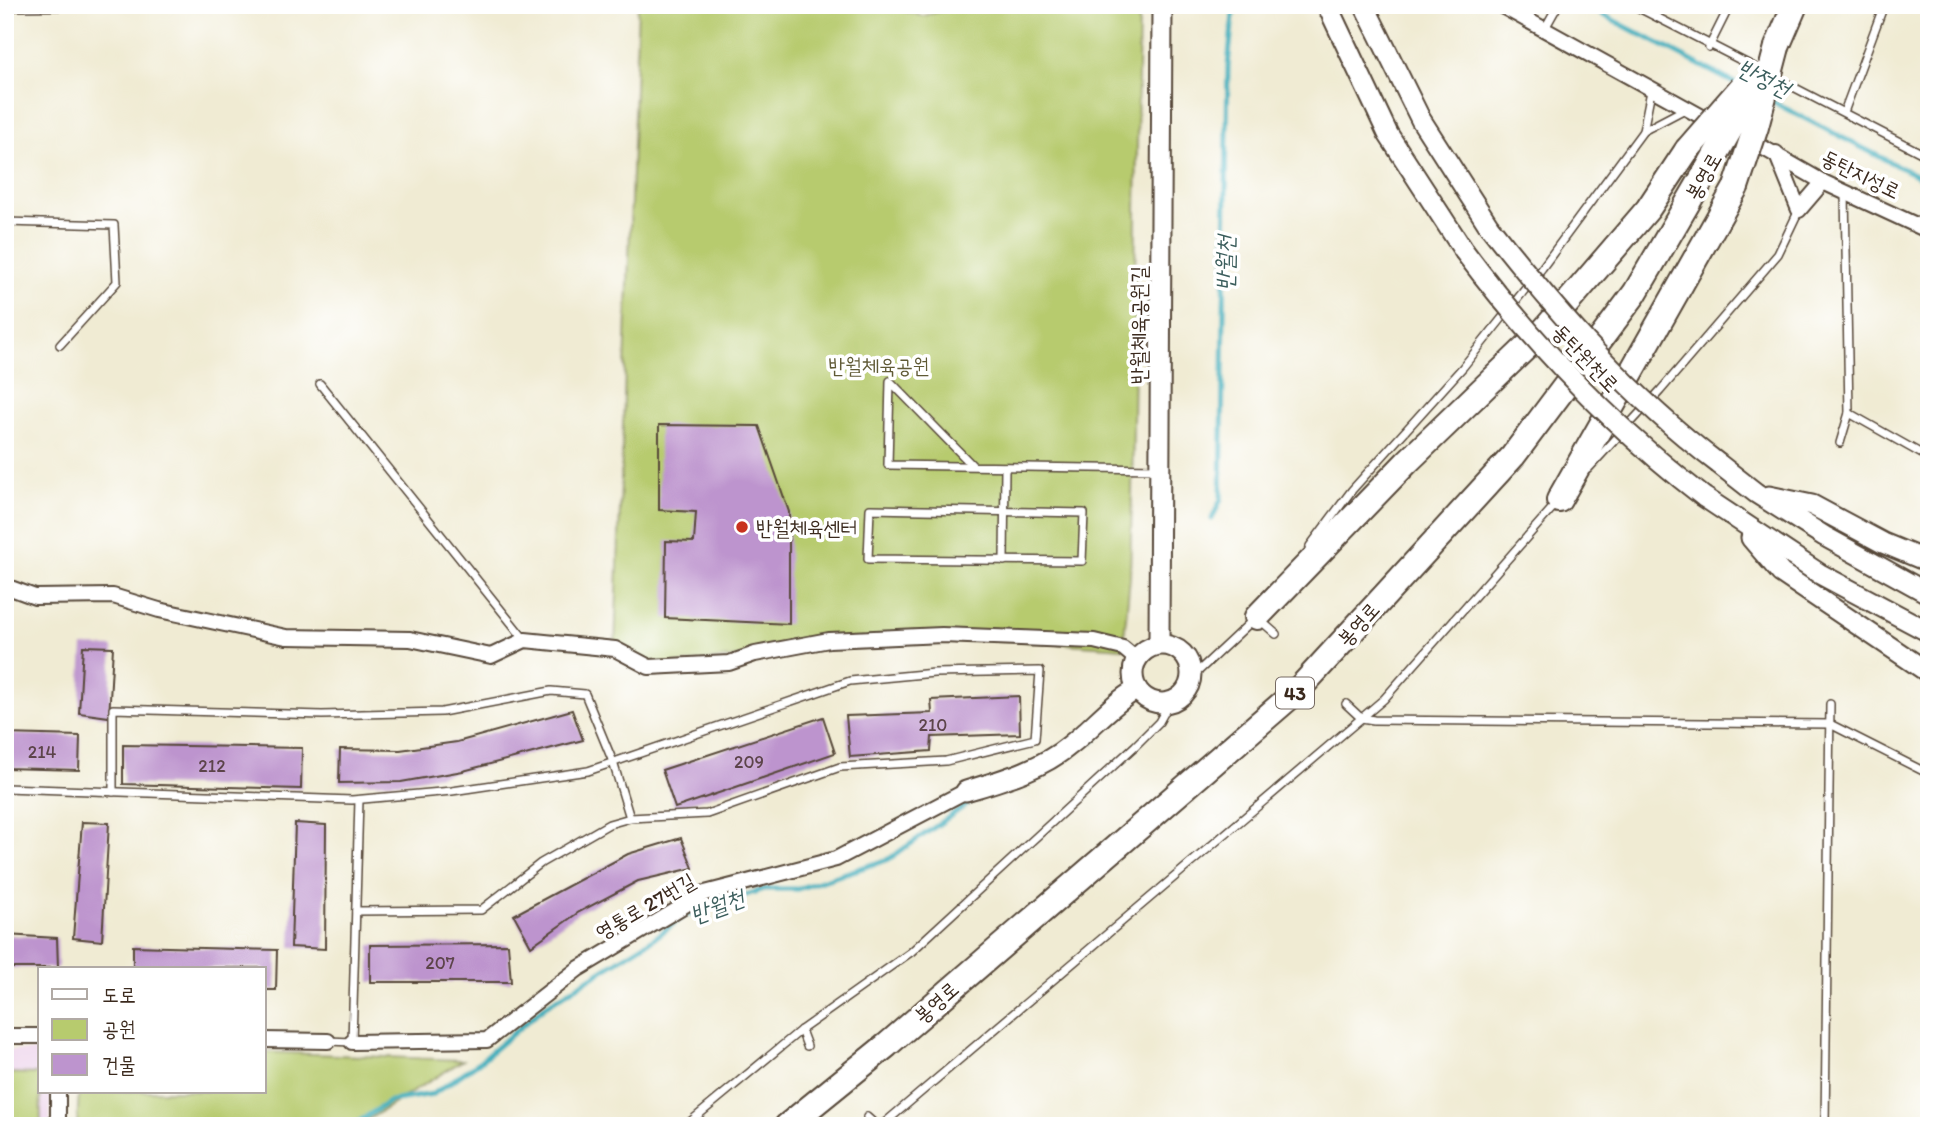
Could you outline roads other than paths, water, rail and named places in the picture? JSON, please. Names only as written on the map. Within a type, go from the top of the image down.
[{"type":"highway","name":"봉영로","points":[[787,1126],[887,1045],[1298,690],[1513,456],[1635,293],[1777,47],[1795,5]]},
{"type":"highway","points":[[1257,617],[1407,462],[1545,329],[1647,209],[1687,150],[1777,47]]},
{"type":"highway","points":[[1559,500],[1736,187],[1756,127],[1777,47]]},
{"type":"main road","name":"반월체육공원길","points":[[1159,644],[1162,5]]},
{"type":"main road","name":"동탄원천로","points":[[1327,5],[1388,134],[1464,251],[1501,300],[1563,369],[1656,460],[1737,522],[1820,574],[1929,632]]},
{"type":"main road","name":"동탄원천로","points":[[1364,5],[1421,120],[1489,226],[1546,298],[1607,365],[1663,419],[1756,494],[1929,594]]},
{"type":"main road","points":[[1756,494],[1812,505],[1883,543],[1929,562]]},
{"type":"main road","points":[[1737,522],[1781,573],[1929,673]]},
{"type":"main road","points":[[1159,644],[1172,646],[1183,654],[1190,665],[1191,678],[1186,690],[1170,702],[1148,700],[1137,689],[1132,674],[1136,659],[1146,649],[1159,644]]},
{"type":"main road","points":[[966,791],[1020,775],[1069,747],[1124,696],[1137,689]]},
{"type":"street","name":"동탄지성로","points":[[1500,5],[1685,109],[1776,153],[1823,181],[1929,231]]},
{"type":"street","points":[[1776,153],[1799,210],[1823,181]]},
{"type":"street","points":[[5,586],[35,597],[113,596],[159,610],[286,637],[410,639],[491,656],[525,640],[615,649],[649,667],[729,663],[755,654],[829,640],[942,635],[1094,641],[1123,648],[1136,659]]},
{"type":"street","name":"영통로 27번길","points":[[352,1042],[487,1040],[578,969],[705,893],[836,859],[966,791]]},
{"type":"street","points":[[5,1036],[38,1037]]},
{"type":"street","points":[[266,1040],[328,1041]]},
{"type":"street","points":[[58,1092],[58,1126]]},
{"type":"lane","points":[[5,7],[189,5]]},
{"type":"lane","points":[[1544,30],[1558,5]]},
{"type":"lane","points":[[1633,5],[1709,47],[1844,112],[1929,157]]},
{"type":"lane","points":[[1709,47],[1730,5]]},
{"type":"lane","points":[[1844,112],[1884,5]]},
{"type":"lane","points":[[1191,678],[1257,617],[1352,490],[1464,367],[1542,268],[1643,131],[1651,91]]},
{"type":"lane","points":[[1643,131],[1685,109]]},
{"type":"lane","points":[[1840,443],[1849,413],[1845,192]]},
{"type":"lane","points":[[867,1116],[879,1126],[1384,699],[1559,500],[1660,391],[1778,254],[1799,210]]},
{"type":"lane","points":[[5,222],[114,225],[117,282],[60,345]]},
{"type":"lane","points":[[973,466],[890,382],[888,465],[1161,469]]},
{"type":"lane","points":[[320,384],[525,640]]},
{"type":"lane","points":[[1849,413],[1929,458]]},
{"type":"lane","points":[[1004,561],[1005,467]]},
{"type":"lane","points":[[870,509],[1084,513],[1082,561],[1004,561],[868,559],[870,509]]},
{"type":"lane","points":[[1257,617],[1276,634]]},
{"type":"lane","points":[[5,788],[359,800],[452,791],[588,771],[850,681],[934,673],[1040,671],[1035,739],[946,761],[839,767],[707,814],[630,818],[609,824],[541,863],[481,910],[356,911]]},
{"type":"lane","points":[[113,792],[113,709],[322,715],[442,712],[551,691],[585,694],[613,762],[630,818]]},
{"type":"lane","points":[[685,1126],[801,1030],[911,952],[1135,746],[1159,722],[1170,702]]},
{"type":"lane","points":[[1346,704],[1361,718],[1830,724],[1929,774]]},
{"type":"lane","points":[[1825,1126],[1830,704]]},
{"type":"lane","points":[[328,1041],[352,1042],[359,800]]},
{"type":"lane","points":[[801,1030],[807,1046]]},
{"type":"waterway","name":"반월천","points":[[1212,519],[1221,499],[1228,66],[1234,5]]},
{"type":"waterway","name":"반정천","points":[[1584,5],[1736,84]]},
{"type":"waterway","name":"반정천","points":[[1771,101],[1929,182]]},
{"type":"waterway","name":"반월천","points":[[1084,744],[1095,740],[1101,729]]},
{"type":"waterway","name":"반월천","points":[[352,1126],[390,1101],[433,1094],[478,1063],[544,1007],[656,937],[684,916],[764,889],[797,889],[889,859],[982,794]]},
{"type":"place","name":"반월체육센터","points":[[742,527]]},
{"type":"park label","name":"반월체육공원","points":[[879,365]]}]
